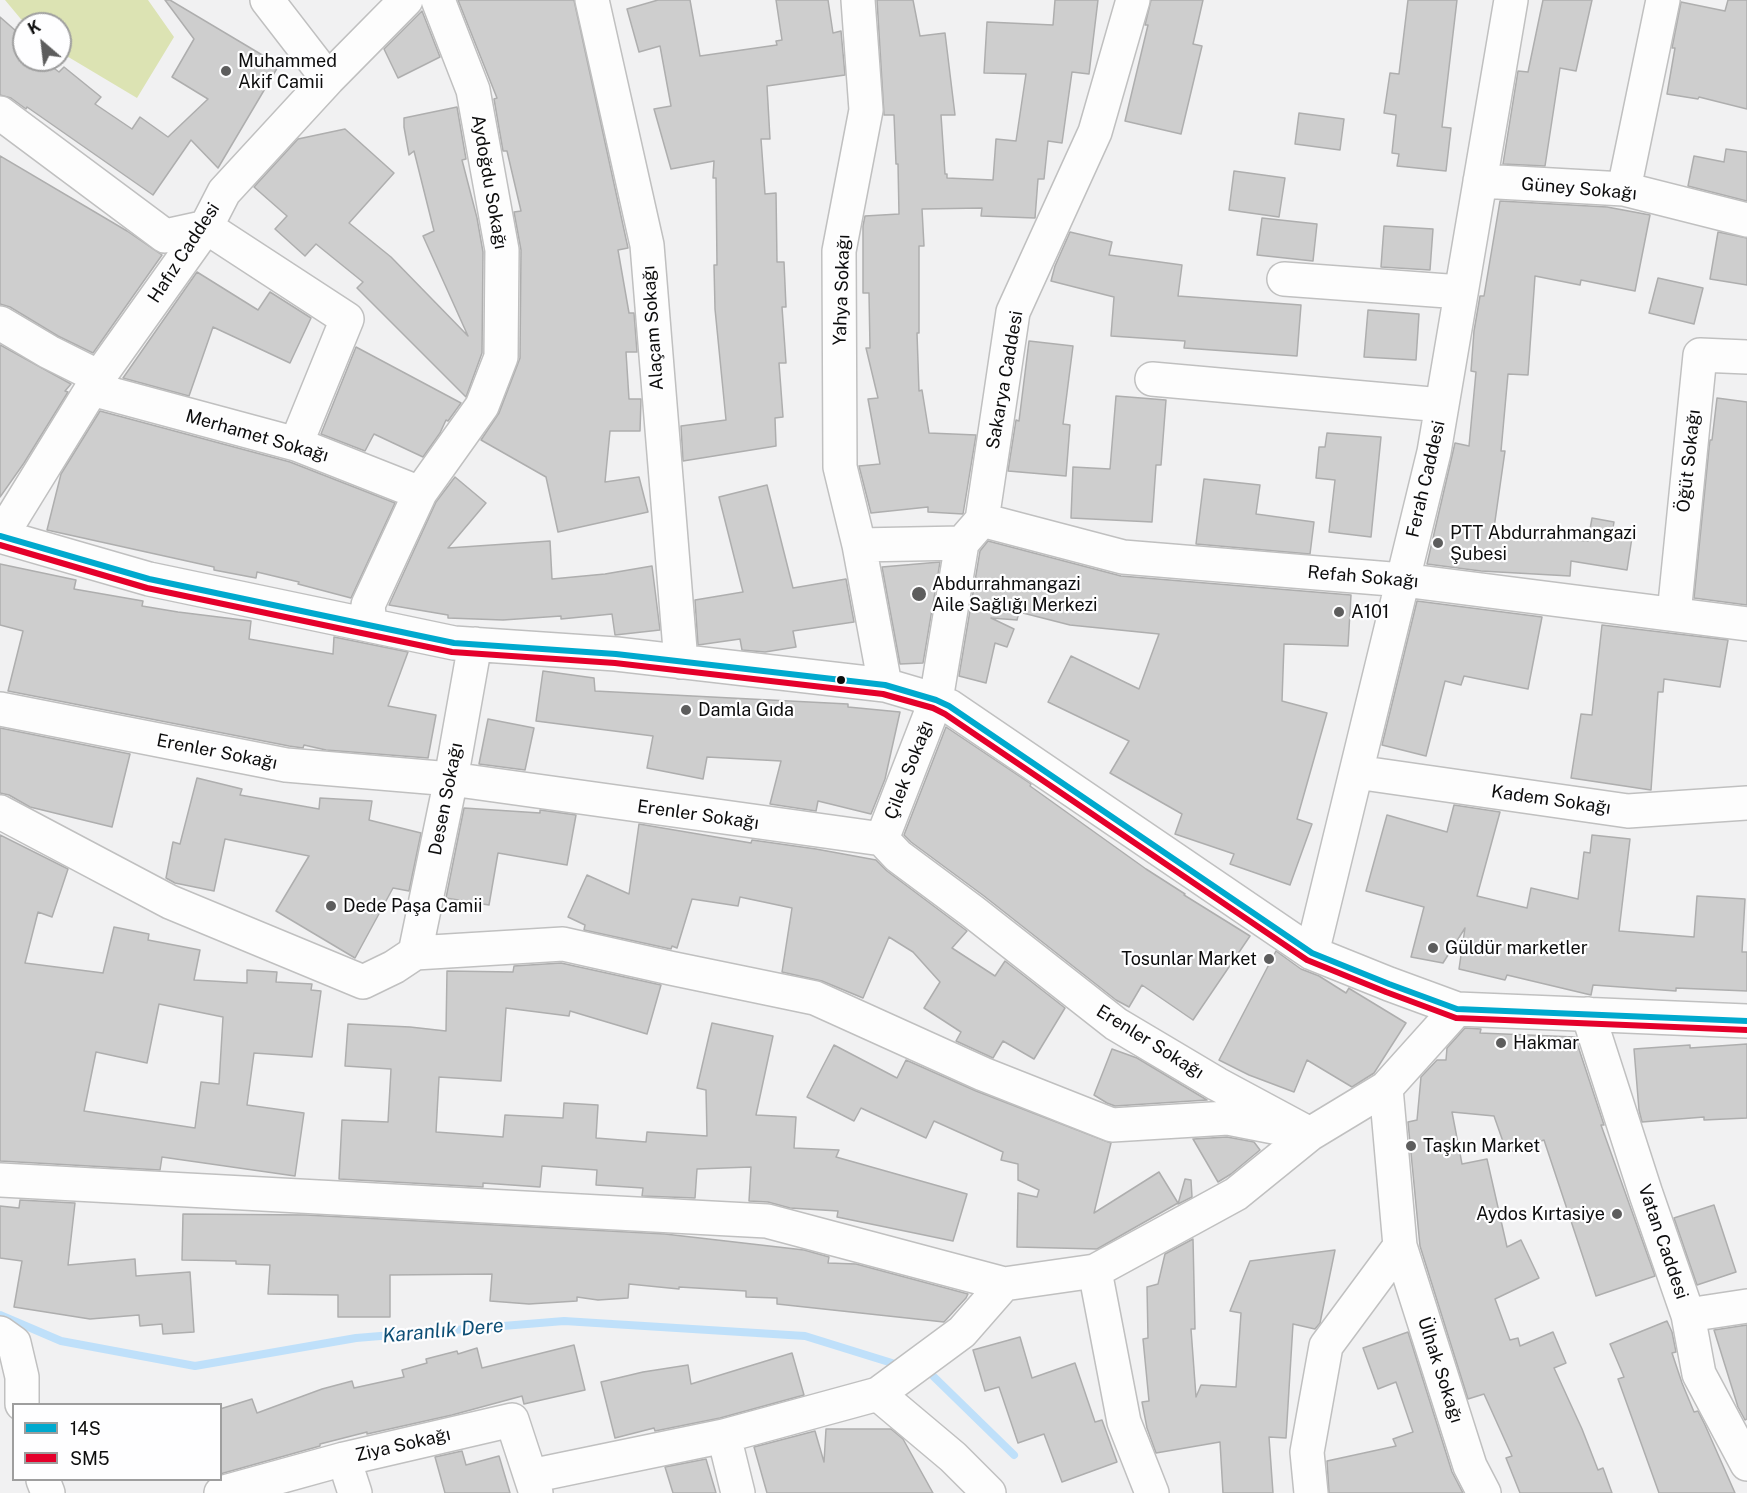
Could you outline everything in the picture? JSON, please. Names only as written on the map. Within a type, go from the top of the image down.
[{"type":"street","points":[[267,0],[328,79]]},
{"type":"street","name":"Hafız Caddesi","points":[[0,536],[95,383],[206,227],[224,192],[328,79],[406,0]]},
{"type":"street","name":"Aydoğdu Sokağı","points":[[369,625],[368,605],[420,493],[482,406],[501,357],[502,250],[473,90],[438,0]]},
{"type":"street","name":"Alaçam Sokağı","points":[[592,0],[647,245],[681,662]]},
{"type":"street","name":"Yahya Sokağı","points":[[858,0],[866,110],[839,251],[840,467],[859,545],[885,685]]},
{"type":"street","name":"Sakarya Caddesi","points":[[936,700],[972,532],[1013,312],[1095,132],[1133,0]]},
{"type":"street","name":"Ferah Caddesi","points":[[1312,953],[1434,452],[1511,0]]},
{"type":"street","points":[[1624,189],[1663,0]]},
{"type":"street","points":[[0,113],[165,236],[206,227],[347,319],[296,444]]},
{"type":"street","name":"Güney Sokağı","points":[[1480,181],[1624,189],[1747,220]]},
{"type":"street","points":[[1284,279],[1461,292]]},
{"type":"street","name":"Merhamet Sokağı","points":[[0,323],[95,383],[296,444],[420,493]]},
{"type":"street","name":"Öğüt Sokağı","points":[[1674,614],[1700,355],[1747,357]]},
{"type":"street","points":[[1152,379],[1442,405]]},
{"type":"street","points":[[859,545],[972,532]]},
{"type":"street","name":"Refah Sokağı","points":[[972,532],[1123,557],[1403,580],[1747,624]]},
{"type":"street","points":[[0,536],[148,579],[454,643],[616,654],[885,685],[949,706],[1312,953],[1389,984],[1457,1009],[1747,1021]]},
{"type":"street","name":"Desen Sokağı","points":[[415,953],[451,779],[475,644]]},
{"type":"street","name":"Çilek Sokağı","points":[[882,839],[936,700]]},
{"type":"street","name":"Erenler Sokağı","points":[[0,709],[286,765],[451,779],[882,839],[898,856],[1116,1024],[1217,1084],[1310,1134]]},
{"type":"street","name":"Kadem Sokağı","points":[[1356,772],[1628,811],[1747,803]]},
{"type":"street","points":[[0,812],[170,902],[363,982],[394,967],[415,953],[563,944],[669,969],[815,998],[983,1074],[1112,1125],[1228,1118],[1310,1134]]},
{"type":"street","points":[[0,1180],[767,1221],[1004,1284],[1095,1271],[1236,1194],[1310,1134],[1386,1088],[1457,1009]]},
{"type":"street","name":"Vatan Caddesi","points":[[1588,1014],[1688,1315],[1699,1374],[1747,1464]]},
{"type":"street","name":"Ülhak Sokağı","points":[[1386,1088],[1400,1246],[1470,1466],[1484,1493]]},
{"type":"street","points":[[1311,1493],[1307,1452],[1326,1346],[1400,1246]]},
{"type":"street","points":[[1095,1271],[1124,1422],[1152,1493]]},
{"type":"street","points":[[533,1485],[878,1394],[962,1332],[1004,1284]]},
{"type":"street","points":[[1688,1315],[1747,1306]]},
{"type":"street","points":[[0,1333],[14,1343],[22,1377],[22,1403]]},
{"type":"street","points":[[878,1394],[953,1457],[989,1493]]},
{"type":"street","name":"Ziya Sokağı","points":[[221,1493],[344,1459],[512,1420],[533,1485]]},
{"type":"street","points":[[724,1436],[738,1493]]},
{"type":"street","points":[[344,1459],[355,1493]]},
{"type":"green space","points":[[5,0],[148,0],[174,37],[137,98],[72,59],[72,12],[15,12]]},
{"type":"building","points":[[165,0],[170,0],[279,65],[218,168],[191,140],[153,195],[27,107],[26,109],[11,98],[0,95],[0,17],[12,28],[12,72],[70,72],[101,97],[95,104],[132,129],[140,117],[168,137],[208,99],[172,77],[194,39]]},
{"type":"building","points":[[458,0],[574,0],[628,248],[618,250],[629,313],[634,313],[637,352],[626,352],[629,399],[641,399],[640,431],[610,431],[605,482],[639,477],[648,512],[558,532],[546,477],[481,440],[499,413],[520,358],[521,250],[514,212],[521,211],[507,151],[503,151],[494,99],[497,98]]},
{"type":"building","points":[[658,0],[690,0],[700,56],[777,45],[776,41],[782,40],[776,0],[828,0],[833,33],[841,31],[845,75],[767,86],[770,139],[761,139],[765,194],[776,193],[777,262],[784,262],[786,307],[782,307],[786,363],[779,363],[783,417],[775,418],[776,446],[683,461],[681,426],[726,420],[715,309],[716,178],[713,178],[714,161],[671,169],[654,109],[671,106],[660,46],[639,52],[627,9]]},
{"type":"building","points":[[877,0],[913,0],[920,36],[945,33],[955,115],[941,115],[945,174],[947,178],[993,180],[996,139],[1016,141],[1026,74],[984,73],[987,22],[1053,25],[1055,0],[1098,0],[1089,74],[1072,72],[1062,143],[1048,141],[1044,179],[1038,179],[1035,218],[981,216],[982,208],[922,209],[924,246],[919,246],[919,333],[917,333],[919,391],[922,390],[929,433],[976,435],[963,514],[928,512],[928,507],[871,513],[859,466],[880,464],[868,399],[878,398],[866,348],[870,348],[869,293],[863,293],[863,226],[865,216],[899,214],[894,115],[884,115]]},
{"type":"building","points":[[1151,0],[1203,0],[1193,44],[1202,46],[1181,134],[1125,121],[1148,25],[1145,25]]},
{"type":"building","points":[[1408,0],[1457,0],[1442,127],[1451,128],[1446,171],[1397,166],[1399,154],[1392,153],[1396,115],[1384,113],[1390,73],[1399,74]]},
{"type":"building","points":[[1543,0],[1592,0],[1576,71],[1560,68],[1545,166],[1503,164],[1518,71],[1528,72]]},
{"type":"building","points":[[1728,0],[1747,0],[1747,109],[1699,97],[1698,99],[1667,94],[1675,48],[1672,48],[1681,2],[1725,11]]},
{"type":"building","points":[[422,11],[440,57],[398,78],[384,49]]},
{"type":"building","points":[[457,107],[466,159],[462,160],[483,252],[482,353],[466,397],[357,288],[363,282],[316,244],[305,256],[275,229],[287,216],[254,187],[298,139],[345,129],[394,173],[349,223],[391,257],[468,336],[423,236],[434,231],[414,151],[409,155],[404,127],[404,118]]},
{"type":"building","points":[[1299,113],[1344,119],[1340,150],[1295,144]]},
{"type":"building","points":[[1726,149],[1747,152],[1747,201],[1688,186],[1694,156],[1724,162]]},
{"type":"building","points":[[0,156],[127,231],[162,255],[93,353],[58,336],[10,307],[0,304]]},
{"type":"building","points":[[1234,171],[1285,178],[1279,217],[1229,210]]},
{"type":"building","points":[[1500,201],[1607,207],[1650,215],[1635,291],[1581,280],[1580,285],[1535,276],[1528,375],[1508,374],[1501,451],[1505,451],[1493,535],[1588,541],[1592,518],[1614,522],[1613,528],[1633,531],[1627,570],[1571,561],[1570,576],[1481,571],[1427,564],[1455,443],[1469,446],[1476,372],[1471,371],[1474,331],[1480,296],[1484,296]]},
{"type":"building","points":[[1262,218],[1317,224],[1313,261],[1257,255]]},
{"type":"building","points":[[1384,226],[1433,229],[1430,270],[1381,267]]},
{"type":"building","points":[[1070,232],[1112,242],[1109,255],[1182,265],[1178,296],[1301,305],[1297,356],[1184,348],[1185,341],[1111,336],[1114,297],[1051,281]]},
{"type":"building","points":[[1718,232],[1747,238],[1747,285],[1710,279]]},
{"type":"building","points":[[197,272],[258,310],[270,292],[311,318],[290,363],[213,327],[189,396],[123,378]]},
{"type":"building","points":[[1658,278],[1703,288],[1694,324],[1649,313]]},
{"type":"building","points":[[1368,310],[1419,314],[1416,360],[1364,357]]},
{"type":"building","points":[[1029,341],[1073,346],[1063,424],[1070,425],[1066,476],[1008,471],[1016,420],[1019,421]]},
{"type":"building","points":[[0,345],[71,384],[24,463],[0,497]]},
{"type":"building","points":[[356,347],[461,403],[448,421],[446,420],[423,457],[374,434],[365,451],[321,434]]},
{"type":"building","points":[[1116,396],[1166,400],[1161,465],[1156,465],[1152,522],[1071,518],[1073,467],[1110,469]]},
{"type":"building","points":[[1717,398],[1747,402],[1747,605],[1694,598],[1709,448]]},
{"type":"building","points":[[100,411],[290,462],[395,503],[351,598],[257,572],[256,578],[214,570],[214,567],[47,530],[61,474]]},
{"type":"building","points":[[1327,433],[1381,437],[1371,537],[1329,532],[1335,480],[1316,478],[1319,447],[1325,447]]},
{"type":"building","points":[[455,477],[486,503],[448,548],[550,541],[552,579],[605,574],[652,566],[660,630],[615,635],[612,614],[561,619],[561,616],[503,620],[448,618],[448,615],[389,605],[436,502]]},
{"type":"building","points":[[1204,479],[1260,485],[1256,514],[1314,522],[1310,554],[1196,544]]},
{"type":"building","points":[[767,485],[793,588],[846,579],[854,622],[793,631],[796,647],[765,652],[742,650],[740,639],[698,645],[695,600],[743,592],[719,497]]},
{"type":"building","points":[[988,541],[1121,576],[1351,595],[1348,646],[1284,644],[1282,701],[1327,713],[1297,819],[1312,824],[1290,885],[1230,864],[1234,854],[1175,834],[1182,814],[1110,773],[1129,741],[1048,702],[1071,656],[1139,689],[1159,634],[1070,625],[1019,612],[1017,620],[991,618],[1014,629],[1007,647],[995,643],[986,683],[959,676],[980,551]]},
{"type":"building","points":[[940,562],[923,663],[900,664],[882,567]]},
{"type":"building","points":[[0,564],[76,580],[74,589],[143,601],[142,606],[251,621],[249,639],[333,654],[334,637],[408,652],[388,706],[436,715],[428,758],[326,750],[304,745],[303,748],[289,746],[8,691],[23,631],[0,625]]},
{"type":"building","points":[[1417,601],[1542,617],[1528,689],[1464,676],[1461,685],[1445,681],[1426,756],[1382,745]]},
{"type":"building","points":[[1602,625],[1728,640],[1720,687],[1664,679],[1663,692],[1658,692],[1651,790],[1571,778],[1581,714],[1592,715]]},
{"type":"building","points":[[543,671],[594,678],[595,691],[848,704],[848,707],[900,712],[885,779],[871,814],[818,801],[816,811],[770,804],[781,761],[707,757],[703,779],[647,768],[653,736],[536,721]]},
{"type":"building","points":[[488,719],[534,728],[525,770],[479,764]]},
{"type":"building","points":[[946,727],[1031,784],[1030,786],[1146,869],[1250,936],[1193,1020],[1142,985],[1129,1007],[1116,1000],[904,835]]},
{"type":"building","points":[[0,728],[130,754],[112,827],[30,807],[9,795],[0,793]]},
{"type":"building","points":[[197,778],[242,789],[240,795],[319,809],[320,798],[372,801],[369,820],[421,833],[409,891],[393,888],[355,958],[276,911],[309,856],[225,839],[214,891],[175,883],[166,878],[173,842],[180,844]]},
{"type":"building","points":[[1454,805],[1500,812],[1477,896],[1527,908],[1531,888],[1578,899],[1584,852],[1590,853],[1592,835],[1630,839],[1619,931],[1694,937],[1697,896],[1745,899],[1742,952],[1747,952],[1747,991],[1676,988],[1676,991],[1593,985],[1591,995],[1507,975],[1505,980],[1459,969],[1465,928],[1443,963],[1411,957],[1424,907],[1366,891],[1387,815],[1447,832]]},
{"type":"building","points":[[464,808],[540,813],[540,810],[576,815],[567,865],[498,853],[489,905],[446,898]]},
{"type":"building","points":[[639,824],[751,843],[752,840],[876,860],[887,871],[967,931],[952,948],[995,976],[1005,961],[1065,1008],[1034,1059],[1003,1041],[993,1058],[956,1041],[961,1032],[924,1008],[940,982],[913,952],[889,937],[863,998],[822,981],[782,972],[792,908],[740,897],[738,906],[692,899],[677,948],[672,946],[671,949],[584,930],[585,925],[568,917],[587,875],[629,894]]},
{"type":"building","points":[[0,835],[68,869],[52,917],[38,912],[25,963],[103,973],[114,927],[149,934],[148,940],[200,950],[194,980],[247,983],[247,970],[277,972],[276,982],[312,984],[311,990],[321,991],[312,1057],[254,1053],[247,1105],[304,1113],[295,1176],[162,1157],[160,1170],[0,1161]],"holes":[[[159,1004],[223,1017],[219,1084],[201,1082],[195,1128],[84,1111],[96,1052],[147,1063]]]},
{"type":"building","points":[[1276,951],[1301,969],[1319,976],[1346,993],[1349,988],[1406,1023],[1374,1073],[1352,1087],[1307,1060],[1294,1092],[1249,1075],[1219,1060]]},
{"type":"building","points":[[561,963],[661,985],[647,1034],[570,1011],[569,1016],[506,1008],[501,1081],[439,1077],[436,1132],[503,1137],[505,1115],[563,1118],[564,1103],[598,1105],[596,1138],[646,1142],[647,1132],[707,1136],[706,1090],[697,1088],[712,1023],[773,1036],[756,1115],[796,1117],[794,1148],[839,1150],[836,1157],[967,1194],[953,1241],[837,1217],[838,1211],[790,1208],[768,1202],[749,1201],[751,1167],[697,1169],[695,1198],[642,1196],[643,1188],[596,1185],[597,1170],[542,1166],[540,1187],[483,1183],[483,1187],[339,1179],[342,1120],[388,1122],[391,1069],[345,1066],[348,1024],[446,1031],[447,971],[513,972],[514,966]]},
{"type":"building","points":[[1465,1028],[1481,1029],[1480,1033],[1575,1037],[1604,1125],[1601,1125],[1655,1276],[1596,1296],[1544,1140],[1507,1153],[1494,1116],[1452,1112],[1462,1164],[1487,1159],[1507,1247],[1521,1240],[1539,1278],[1495,1299],[1510,1340],[1518,1338],[1520,1346],[1553,1332],[1566,1363],[1554,1368],[1598,1470],[1603,1468],[1612,1493],[1520,1493],[1506,1458],[1512,1456],[1484,1394],[1468,1399],[1420,1246],[1408,1122],[1417,1120],[1421,1077],[1437,1060],[1446,1060],[1447,1048]]},
{"type":"building","points":[[1747,1044],[1747,1118],[1704,1120],[1704,1117],[1642,1122],[1634,1049]]},
{"type":"building","points":[[834,1045],[897,1078],[906,1060],[976,1091],[1111,1143],[1094,1213],[1159,1172],[1178,1203],[1097,1249],[1017,1247],[1018,1193],[1037,1197],[1039,1190],[1018,1180],[1018,1164],[1001,1160],[1003,1152],[934,1121],[926,1138],[861,1108],[854,1121],[807,1097]]},
{"type":"building","points":[[1112,1049],[1137,1058],[1207,1100],[1115,1106],[1107,1103],[1094,1095]]},
{"type":"building","points":[[1227,1137],[1254,1142],[1260,1150],[1218,1182],[1193,1139]]},
{"type":"building","points":[[1185,1179],[1191,1180],[1192,1197],[1178,1204]]},
{"type":"building","points":[[20,1200],[75,1203],[68,1265],[135,1259],[136,1276],[190,1272],[194,1332],[163,1334],[162,1324],[140,1326],[139,1315],[90,1319],[14,1307],[22,1261],[0,1258],[0,1206],[19,1208]]},
{"type":"building","points":[[1714,1205],[1736,1272],[1697,1285],[1674,1218]]},
{"type":"building","points":[[183,1214],[306,1215],[665,1234],[804,1250],[829,1257],[828,1263],[856,1264],[968,1294],[944,1322],[777,1304],[777,1298],[746,1297],[746,1291],[679,1287],[679,1289],[629,1284],[628,1298],[598,1300],[577,1297],[577,1301],[529,1304],[490,1301],[492,1274],[390,1275],[390,1317],[338,1317],[338,1295],[268,1294],[270,1265],[236,1264],[236,1261],[182,1260]]},
{"type":"building","points":[[1193,1239],[1195,1329],[1191,1329],[1196,1397],[1201,1385],[1236,1387],[1241,1313],[1230,1311],[1250,1261],[1335,1250],[1320,1323],[1315,1329],[1293,1324],[1286,1438],[1269,1437],[1273,1493],[1223,1493],[1220,1442],[1156,1453],[1147,1428],[1142,1402],[1149,1401],[1143,1339],[1148,1338],[1147,1287],[1158,1284],[1165,1254]]},
{"type":"building","points":[[1667,1321],[1676,1352],[1672,1353],[1682,1383],[1694,1412],[1698,1411],[1705,1425],[1735,1493],[1659,1493],[1618,1379],[1624,1377],[1610,1344]]},
{"type":"building","points":[[1747,1325],[1747,1419],[1745,1420],[1738,1407],[1714,1330]]},
{"type":"building","points":[[1408,1332],[1452,1472],[1463,1493],[1329,1493],[1327,1461],[1396,1446],[1393,1439],[1413,1432],[1396,1382],[1378,1389],[1363,1348]]},
{"type":"building","points":[[1020,1337],[1032,1378],[1075,1363],[1095,1422],[1102,1420],[1117,1462],[1062,1482],[1044,1434],[1018,1443],[999,1387],[985,1391],[973,1350]]},
{"type":"building","points":[[574,1345],[585,1390],[524,1404],[522,1396],[452,1415],[320,1444],[320,1446],[222,1473],[222,1408],[252,1399],[257,1413],[322,1389],[352,1381],[354,1388],[404,1377],[402,1370],[427,1363],[426,1359],[457,1351],[458,1354],[477,1348],[482,1368]]},
{"type":"building","points":[[792,1353],[804,1395],[720,1418],[655,1431],[654,1428],[615,1438],[601,1382],[688,1365],[691,1384]]},
{"type":"building","points":[[826,1429],[891,1429],[903,1439],[933,1493],[767,1493],[754,1447],[815,1431],[824,1462]]},
{"type":"building","points":[[462,1451],[466,1465],[499,1456],[510,1493],[445,1493],[435,1457]]},
{"type":"building","points":[[706,1459],[716,1493],[673,1493],[665,1467]]},
{"type":"waterway","name":"Karanlık Dere","points":[[0,1315],[61,1341],[195,1366],[356,1338],[564,1321],[805,1336],[892,1363]]},
{"type":"waterway","name":"Karanlık Dere","points":[[934,1377],[1014,1455]]},
{"type":"transit line","name":"14S","points":[[0,536],[149,579],[454,643],[616,654],[885,685],[949,706],[1312,953],[1389,984],[1457,1009],[1747,1021]]},
{"type":"transit line","name":"SM5","points":[[0,545],[147,588],[452,652],[615,663],[883,694],[933,708],[945,714],[1307,960],[1386,992],[1456,1018],[1747,1030]]},
{"type":"place","name":"Muhammed Akif Camii","points":[[226,71]]},
{"type":"place","name":"PTT Abdurrahmangazi Şubesi","points":[[1438,543]]},
{"type":"place","name":"Abdurrahmangazi Aile Sağlığı Merkezi","points":[[919,594]]},
{"type":"place","name":"A101","points":[[1339,612]]},
{"type":"place","name":"Damla Gıda","points":[[686,710]]},
{"type":"place","name":"Dede Paşa Camii","points":[[331,906]]},
{"type":"place","name":"Güldür marketler","points":[[1433,948]]},
{"type":"place","name":"Tosunlar Market","points":[[1269,959]]},
{"type":"place","name":"Hakmar","points":[[1501,1043]]},
{"type":"place","name":"Taşkın Market","points":[[1411,1146]]},
{"type":"place","name":"Aydos Kırtasiye","points":[[1617,1214]]}]
